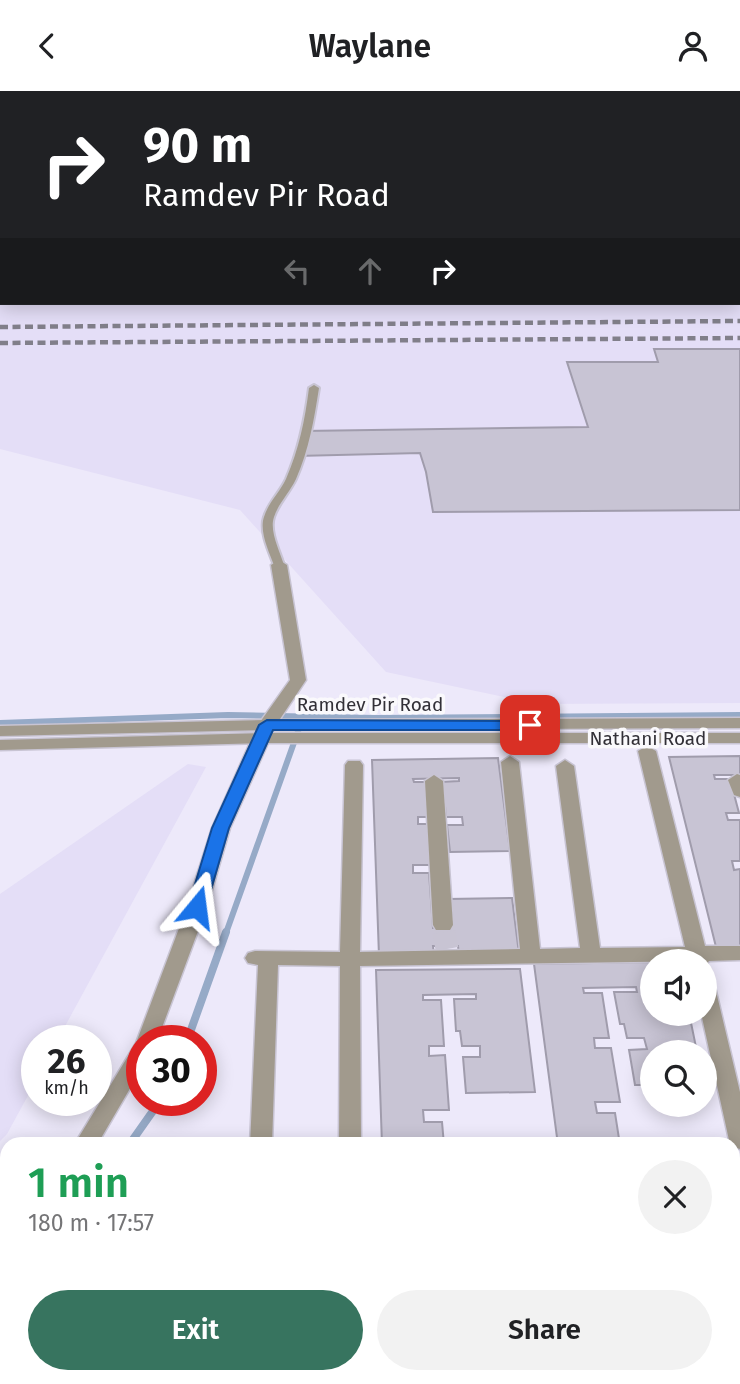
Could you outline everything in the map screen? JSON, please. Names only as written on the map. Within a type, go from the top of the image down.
[{"type":"street","points":[[152,1025],[197,907],[220,828],[264,731],[298,680],[279,565]]},
{"type":"street","points":[[697,949],[644,738],[740,723]]},
{"type":"street","points":[[0,731],[264,731]]},
{"type":"street","name":"Nathani Road","points":[[0,745],[264,731],[740,738]]},
{"type":"street","points":[[510,762],[531,956]]},
{"type":"street","points":[[350,1137],[354,765]]},
{"type":"street","points":[[565,766],[591,955]]},
{"type":"street","points":[[434,781],[443,925]]},
{"type":"street","points":[[261,1137],[261,958],[350,959],[447,953],[640,956]]},
{"type":"street","points":[[717,955],[740,953]]},
{"type":"street","points":[[714,1026],[739,1137]]},
{"type":"street","points":[[90,1137],[126,1076]]},
{"type":"lane","points":[[279,565],[269,533],[268,518],[276,510],[300,456],[308,431],[314,388]]},
{"type":"shaded area","points":[[0,305],[740,305],[740,703],[537,704],[386,672],[240,510],[0,449]]},
{"type":"shaded area","points":[[188,764],[206,767],[66,1025],[21,1025],[21,1108],[7,1134],[0,1137],[0,894]]},
{"type":"building","points":[[654,349],[740,349],[740,510],[433,512],[420,453],[297,456],[303,431],[588,427],[567,362],[658,362]]},
{"type":"building","points":[[740,756],[740,775],[714,775],[715,779],[730,779],[739,813],[726,813],[728,820],[740,820],[740,861],[732,861],[734,870],[740,869],[740,951],[717,951],[669,757]]},
{"type":"building","points":[[498,758],[510,851],[450,852],[447,825],[463,825],[462,817],[446,817],[440,782],[459,781],[459,778],[413,779],[414,782],[429,782],[431,817],[418,817],[418,824],[432,824],[435,865],[413,865],[413,873],[429,873],[433,928],[450,928],[448,899],[512,898],[519,954],[459,955],[458,946],[433,946],[434,955],[379,956],[372,760]]},
{"type":"building","points":[[640,962],[640,1026],[692,1026],[695,1040],[627,1038],[624,1024],[620,1024],[614,992],[637,992],[636,987],[583,988],[584,993],[602,993],[609,1038],[594,1038],[595,1048],[611,1048],[620,1102],[595,1102],[597,1113],[615,1113],[619,1137],[557,1137],[534,964]]},
{"type":"building","points":[[520,969],[535,1092],[466,1093],[463,1057],[480,1057],[480,1046],[462,1046],[460,1031],[456,1031],[454,999],[476,999],[476,994],[423,995],[423,1000],[441,1000],[444,1046],[429,1046],[429,1056],[445,1055],[449,1110],[423,1110],[424,1122],[442,1122],[443,1137],[382,1137],[376,970]]},
{"type":"building","points":[[640,1049],[640,1085],[635,1085],[629,1050]]},
{"type":"waterway","points":[[0,723],[228,715],[375,718],[740,715]]},
{"type":"waterway","points":[[226,933],[301,723]]},
{"type":"waterway","points":[[193,1025],[226,932]]},
{"type":"waterway","points":[[135,1137],[149,1116]]},
{"type":"tunnel","points":[[443,925],[444,933]]},
{"type":"tunnel","points":[[444,932],[447,949]]},
{"type":"railway","points":[[0,327],[740,321]]},
{"type":"railway","points":[[0,343],[740,338]]},
{"type":"route","points":[[197,907],[220,828],[267,725],[530,725]]}]
